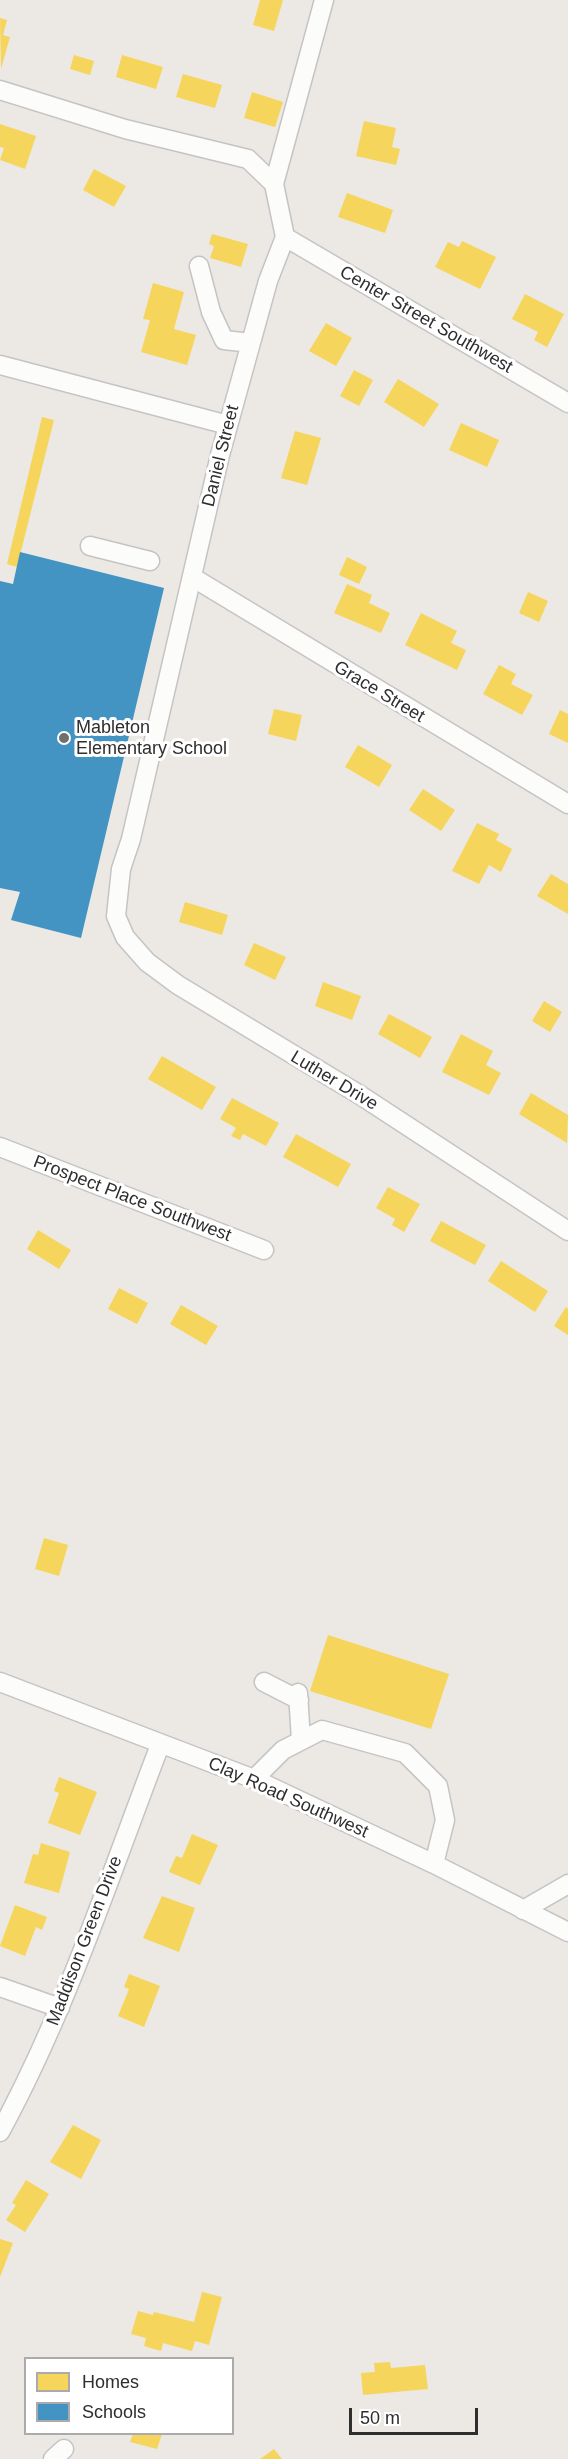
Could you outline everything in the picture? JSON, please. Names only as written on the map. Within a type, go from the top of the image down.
[{"type":"street","points":[[285,237],[274,184],[324,0]]},
{"type":"street","points":[[0,90],[125,129],[248,159],[274,184]]},
{"type":"street","name":"Daniel Street","points":[[116,916],[121,869],[131,839],[228,425],[268,281],[285,237]]},
{"type":"street","name":"Center Street Southwest","points":[[285,237],[568,403]]},
{"type":"street","points":[[199,266],[211,312],[224,340],[250,343]]},
{"type":"street","points":[[0,365],[228,425]]},
{"type":"street","points":[[90,546],[150,561]]},
{"type":"street","name":"Grace Street","points":[[192,577],[568,804]]},
{"type":"street","name":"Luther Drive","points":[[116,916],[125,937],[147,962],[178,985],[360,1095],[568,1231]]},
{"type":"street","name":"Prospect Place Southwest","points":[[0,1147],[264,1250]]},
{"type":"street","name":"Clay Road Southwest","points":[[0,1682],[254,1779],[434,1864],[568,1932]]},
{"type":"street","points":[[264,1682],[299,1697],[301,1740]]},
{"type":"street","points":[[254,1779],[283,1750],[322,1730],[405,1753],[438,1786],[445,1820],[434,1864]]},
{"type":"street","name":"Maddison Green Drive","points":[[0,2132],[27,2083],[60,2008],[160,1745]]},
{"type":"street","points":[[523,1910],[568,1884]]},
{"type":"street","points":[[0,1988],[60,2008]]},
{"type":"building: Homes","points":[[260,0],[283,0],[274,31],[253,25]]},
{"type":"building: Homes","points":[[0,18],[7,20],[3,35],[10,37],[1,69]]},
{"type":"building: Homes","points":[[74,55],[94,61],[90,75],[70,69]]},
{"type":"building: Homes","points":[[122,55],[163,67],[156,89],[116,77]]},
{"type":"building: Homes","points":[[183,74],[222,85],[215,108],[176,97]]},
{"type":"building: Homes","points":[[252,92],[283,102],[275,127],[244,118]]},
{"type":"building: Homes","points":[[364,121],[396,128],[392,147],[400,149],[396,165],[356,156]]},
{"type":"building: Homes","points":[[0,124],[36,136],[25,169],[0,160],[4,148],[0,147]]},
{"type":"building: Homes","points":[[94,169],[126,186],[114,207],[83,190]]},
{"type":"building: Homes","points":[[347,193],[393,210],[385,233],[338,217]]},
{"type":"building: Homes","points":[[212,234],[248,244],[241,267],[210,258],[214,246],[209,244]]},
{"type":"building: Homes","points":[[462,241],[496,257],[480,289],[435,267],[448,242],[459,247]]},
{"type":"building: Homes","points":[[153,283],[184,292],[174,329],[196,335],[187,365],[141,352],[150,320],[143,319]]},
{"type":"building: Homes","points":[[525,294],[564,314],[547,347],[534,340],[538,332],[512,319]]},
{"type":"building: Homes","points":[[326,323],[352,338],[336,366],[309,351]]},
{"type":"building: Homes","points":[[354,370],[373,380],[359,406],[340,396]]},
{"type":"building: Homes","points":[[398,379],[439,404],[424,427],[384,402]]},
{"type":"building: Homes","points":[[42,417],[54,420],[17,567],[7,564]]},
{"type":"building: Homes","points":[[461,423],[499,440],[487,467],[449,450]]},
{"type":"building: Homes","points":[[295,431],[321,438],[307,485],[281,478]]},
{"type":"building: Homes","points":[[347,557],[367,567],[359,584],[339,575]]},
{"type":"building: Homes","points":[[347,584],[372,595],[369,603],[390,613],[381,633],[334,613]]},
{"type":"building: Homes","points":[[528,592],[548,601],[539,622],[519,613]]},
{"type":"building: Homes","points":[[421,613],[457,631],[451,643],[466,650],[457,670],[405,645]]},
{"type":"building: Homes","points":[[499,665],[516,674],[511,684],[533,695],[522,715],[483,694]]},
{"type":"building: Homes","points":[[274,709],[302,715],[296,741],[268,734]]},
{"type":"building: Homes","points":[[560,710],[568,714],[568,743],[549,734]]},
{"type":"building: Homes","points":[[358,745],[392,765],[379,787],[345,767]]},
{"type":"building: Homes","points":[[423,789],[455,810],[441,831],[409,810]]},
{"type":"building: Homes","points":[[477,823],[499,834],[496,840],[512,849],[501,872],[489,865],[479,884],[452,871]]},
{"type":"building: Homes","points":[[551,874],[568,884],[568,914],[537,896]]},
{"type":"building: Homes","points":[[185,902],[228,915],[222,935],[179,922]]},
{"type":"building: Homes","points":[[254,943],[286,957],[275,980],[244,965]]},
{"type":"building: Homes","points":[[323,982],[361,996],[352,1020],[315,1006]]},
{"type":"building: Homes","points":[[544,1001],[562,1012],[550,1032],[532,1021]]},
{"type":"building: Homes","points":[[389,1014],[432,1037],[420,1058],[378,1034]]},
{"type":"building: Homes","points":[[461,1034],[493,1051],[486,1065],[501,1073],[489,1095],[442,1072]]},
{"type":"building: Homes","points":[[162,1056],[216,1087],[202,1110],[148,1079]]},
{"type":"building: Homes","points":[[531,1093],[568,1115],[567,1143],[519,1114]]},
{"type":"building: Homes","points":[[232,1098],[279,1123],[266,1146],[243,1134],[240,1140],[231,1136],[236,1128],[220,1119]]},
{"type":"building: Homes","points":[[296,1134],[351,1164],[338,1187],[283,1157]]},
{"type":"building: Homes","points":[[388,1187],[420,1204],[404,1232],[392,1225],[395,1219],[376,1208]]},
{"type":"building: Homes","points":[[441,1221],[486,1245],[475,1265],[430,1241]]},
{"type":"building: Homes","points":[[38,1230],[71,1250],[59,1269],[27,1249]]},
{"type":"building: Homes","points":[[501,1261],[548,1291],[535,1312],[488,1281]]},
{"type":"building: Homes","points":[[119,1288],[148,1303],[137,1324],[108,1309]]},
{"type":"building: Homes","points":[[181,1305],[218,1326],[206,1345],[170,1324]]},
{"type":"building: Homes","points":[[566,1307],[568,1309],[568,1335],[554,1326]]},
{"type":"building: Homes","points":[[44,1538],[68,1545],[59,1576],[35,1569]]},
{"type":"building: Homes","points":[[328,1635],[449,1674],[431,1729],[310,1691]]},
{"type":"building: Homes","points":[[59,1777],[97,1792],[80,1835],[48,1823],[59,1793],[54,1791]]},
{"type":"building: Homes","points":[[192,1834],[218,1845],[200,1885],[169,1872],[176,1856],[182,1858]]},
{"type":"building: Homes","points":[[41,1843],[70,1852],[59,1893],[24,1883],[33,1854],[38,1855]]},
{"type":"building: Homes","points":[[162,1896],[195,1908],[179,1952],[143,1938]]},
{"type":"building: Homes","points":[[15,1905],[47,1917],[42,1930],[36,1927],[25,1956],[0,1946]]},
{"type":"building: Homes","points":[[129,1974],[160,1986],[144,2027],[118,2016],[129,1989],[124,1987]]},
{"type":"building: Homes","points":[[73,2125],[101,2140],[81,2179],[50,2162]]},
{"type":"building: Homes","points":[[26,2180],[49,2194],[25,2232],[6,2220],[16,2205],[12,2203]]},
{"type":"building: Homes","points":[[0,2239],[13,2243],[0,2277]]},
{"type":"building: Homes","points":[[202,2292],[222,2297],[209,2345],[195,2341],[192,2351],[163,2343],[161,2351],[144,2346],[146,2338],[131,2334],[138,2311],[153,2315],[154,2312],[194,2322]]},
{"type":"building: Homes","points":[[390,2362],[391,2368],[425,2365],[428,2389],[363,2395],[361,2373],[375,2372],[374,2363]]},
{"type":"building: Homes","points":[[133,2435],[162,2435],[157,2449],[130,2442]]},
{"type":"building: Homes","points":[[274,2449],[282,2459],[260,2459]]},
{"type":"building: Schools","name":"Mableton Elementary School","points":[[20,552],[164,588],[81,938],[11,920],[20,892],[0,888],[0,581],[13,584]]},
{"type":"place","name":"Mableton Elementary School","points":[[64,738]]}]
